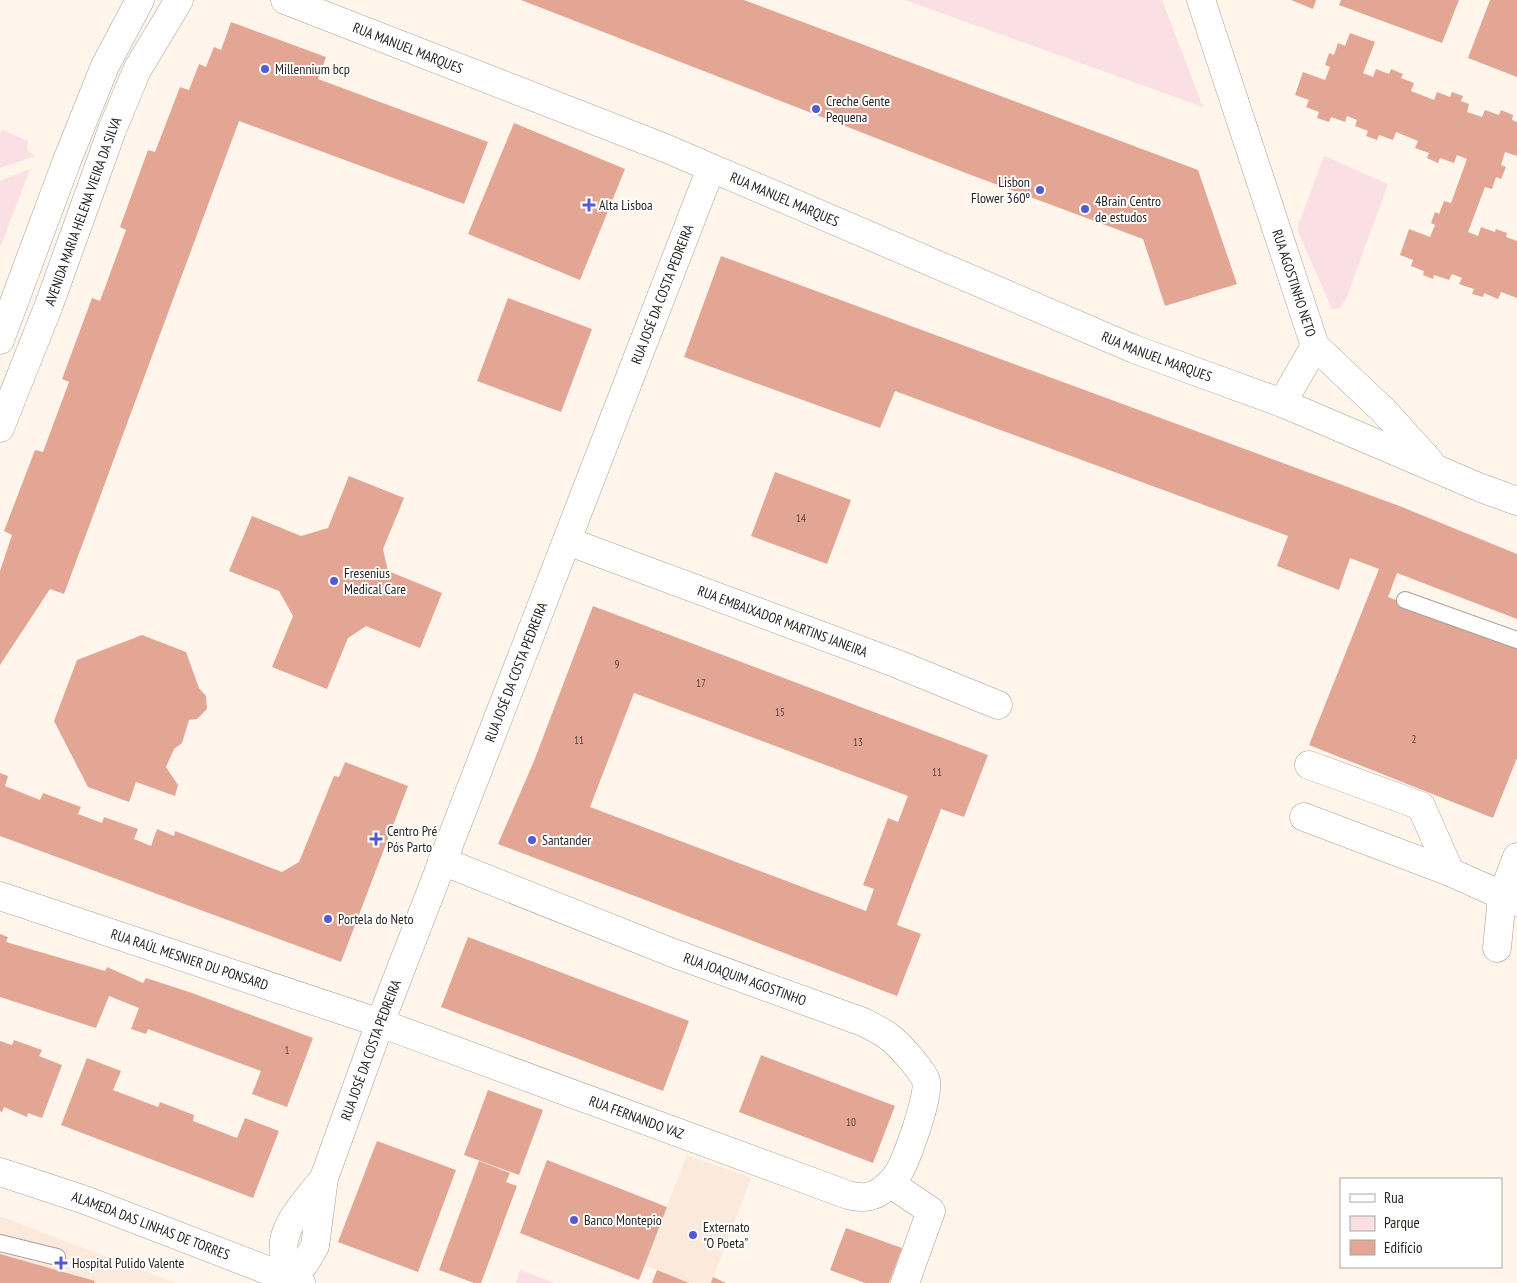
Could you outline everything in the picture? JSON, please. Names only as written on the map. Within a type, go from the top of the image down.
[{"type":"street","points":[[0,340],[105,66],[140,0]]},
{"type":"street","name":"AVENIDA MARIA HELENA VIEIRA DA SILVA","points":[[0,428],[49,305],[112,130],[137,70],[180,0]]},
{"type":"street","name":"RUA MANUEL MARQUES","points":[[285,0],[665,148],[1134,349],[1282,403],[1436,469]]},
{"type":"street","name":"RUA AGOSTINHO NETO","points":[[1201,0],[1315,346],[1384,411],[1436,469],[1517,501]]},
{"type":"street","name":"RUA JOSÉ DA COSTA PEDREIRA","points":[[286,1281],[305,1263],[315,1246],[324,1178],[380,1023],[712,168]]},
{"type":"street","points":[[1282,403],[1315,346]]},
{"type":"street","name":"RUA EMBAIXADOR MARTINS JANEIRA","points":[[567,541],[895,663],[998,705]]},
{"type":"street","points":[[1309,765],[1421,806],[1450,872]]},
{"type":"street","points":[[1304,817],[1450,872],[1510,899]]},
{"type":"street","points":[[1497,948],[1510,899],[1517,856]]},
{"type":"street","name":"RUA JOAQUIM AGOSTINHO","points":[[442,862],[673,953],[863,1022],[893,1040],[922,1073],[926,1080],[927,1091],[925,1105],[899,1171],[890,1184]]},
{"type":"street","name":"RUA RAÚL MESNIER DU PONSARD","points":[[0,896],[380,1023]]},
{"type":"street","name":"RUA FERNANDO VAZ","points":[[380,1023],[848,1195],[859,1198],[869,1197],[879,1193],[890,1184]]},
{"type":"street","name":"ALAMEDA DAS LINHAS DE TORRES","points":[[0,1172],[94,1203],[286,1281]]},
{"type":"street","points":[[890,1184],[931,1211],[905,1283]]},
{"type":"lane","points":[[1405,600],[1517,640]]},
{"type":"lane","points":[[0,1243],[57,1257]]},
{"type":"shaded area","name":"Externato \"O Poeta\"","points":[[687,1155],[751,1178],[711,1283],[652,1283],[657,1270],[645,1266],[645,1262]]},
{"type":"shaded area","name":"Hospital Pulido Valente","points":[[0,1216],[70,1243],[176,1283],[0,1283]]},
{"type":"green space","points":[[905,0],[1162,0],[1203,107]]},
{"type":"green space","points":[[2,130],[28,141],[27,150],[35,156],[0,168],[0,133]]},
{"type":"green space","points":[[1324,156],[1388,184],[1346,299],[1340,308],[1332,309],[1297,229]]},
{"type":"green space","points":[[30,169],[0,248],[0,181]]},
{"type":"green space","points":[[520,1270],[555,1283],[516,1283]]},
{"type":"building","points":[[521,0],[744,0],[1198,170],[1237,284],[1165,306],[1143,239],[971,175]]},
{"type":"building","points":[[1291,0],[1316,0],[1313,9]]},
{"type":"building","points":[[1341,0],[1459,0],[1442,43],[1339,5]]},
{"type":"building","points":[[1490,0],[1517,0],[1517,77],[1468,58]]},
{"type":"building","points":[[231,22],[326,57],[318,79],[488,142],[464,204],[239,121],[64,594],[50,589],[0,665],[0,571],[12,535],[4,531],[35,450],[43,452],[69,382],[62,379],[92,298],[100,301],[126,230],[120,227],[148,150],[155,152],[180,87],[189,90],[199,64],[206,67],[214,47],[221,50]]},
{"type":"building","points":[[1350,33],[1375,42],[1363,73],[1373,77],[1376,69],[1389,74],[1391,69],[1403,74],[1401,78],[1414,83],[1411,91],[1434,100],[1437,92],[1450,97],[1452,92],[1463,96],[1461,101],[1469,104],[1467,112],[1482,117],[1485,110],[1499,115],[1501,110],[1513,115],[1512,120],[1517,122],[1517,156],[1505,152],[1501,165],[1506,167],[1501,179],[1496,177],[1492,189],[1485,187],[1468,232],[1478,236],[1481,227],[1495,232],[1496,229],[1507,233],[1506,237],[1517,241],[1517,298],[1501,292],[1498,299],[1484,293],[1483,297],[1472,294],[1474,289],[1459,284],[1462,278],[1452,274],[1449,280],[1434,275],[1433,279],[1423,275],[1424,271],[1411,266],[1413,260],[1400,255],[1409,229],[1430,237],[1435,225],[1431,223],[1435,212],[1439,214],[1444,201],[1451,203],[1467,159],[1457,155],[1454,163],[1440,158],[1438,163],[1427,158],[1429,153],[1415,148],[1418,141],[1396,132],[1393,140],[1379,135],[1377,140],[1366,136],[1368,131],[1355,126],[1357,120],[1347,116],[1345,122],[1331,117],[1329,122],[1317,118],[1319,112],[1306,107],[1309,100],[1295,95],[1303,72],[1325,80],[1330,67],[1325,65],[1329,53],[1334,55],[1338,43],[1345,46]]},
{"type":"building","points":[[514,123],[625,169],[580,280],[468,234]]},
{"type":"building","points":[[721,256],[1402,507],[1517,554],[1517,619],[1397,573],[1388,597],[1517,646],[1517,758],[1493,818],[1309,745],[1379,569],[1350,558],[1339,590],[1277,566],[1288,536],[895,391],[880,428],[684,357]]},
{"type":"building","points":[[508,298],[592,329],[561,412],[477,381]]},
{"type":"building","points":[[775,472],[851,500],[827,564],[751,536]]},
{"type":"building","name":"Fresenius Medical Care","points":[[349,476],[404,498],[383,549],[388,571],[442,593],[420,648],[366,626],[348,638],[327,689],[272,667],[293,616],[279,591],[229,571],[252,516],[301,536],[328,528]]},
{"type":"building","points":[[593,606],[988,755],[964,817],[941,809],[902,911],[897,925],[921,934],[897,996],[498,844],[534,761]],"holes":[[[634,693],[908,796],[898,822],[888,818],[863,885],[874,889],[866,911],[590,807]]]},
{"type":"building","points":[[142,635],[186,652],[199,688],[206,696],[207,709],[197,719],[189,720],[182,743],[174,749],[166,767],[178,785],[175,796],[136,782],[129,802],[88,787],[54,721],[77,660]]},
{"type":"building","points":[[345,762],[408,786],[341,962],[0,836],[0,773],[8,776],[5,786],[40,800],[43,793],[81,807],[78,814],[102,823],[104,817],[138,829],[134,839],[151,846],[157,829],[174,836],[175,831],[282,872],[299,862],[334,776],[339,777]]},
{"type":"building","points":[[0,934],[8,937],[6,942],[105,971],[107,967],[143,983],[146,978],[313,1038],[287,1107],[252,1094],[261,1071],[148,1029],[146,1034],[131,1029],[139,1008],[109,996],[96,1028],[0,997]]},
{"type":"building","points":[[468,937],[689,1021],[663,1091],[441,1007]]},
{"type":"building","points":[[14,1040],[42,1050],[39,1056],[62,1065],[42,1118],[28,1113],[27,1117],[4,1107],[2,1112],[0,1111],[0,1041],[12,1045]]},
{"type":"building","points":[[761,1055],[895,1106],[873,1163],[739,1112]]},
{"type":"building","points":[[87,1058],[121,1071],[113,1090],[158,1107],[160,1102],[194,1115],[193,1121],[237,1138],[245,1118],[279,1131],[253,1198],[61,1125]]},
{"type":"building","points":[[488,1090],[543,1110],[519,1175],[464,1155]]},
{"type":"building","points":[[377,1141],[456,1170],[418,1272],[338,1242]]},
{"type":"building","points":[[547,1160],[667,1207],[639,1280],[520,1233]]},
{"type":"building","points":[[479,1161],[510,1173],[506,1182],[517,1186],[481,1283],[474,1283],[439,1270]]},
{"type":"building","points":[[846,1228],[902,1248],[889,1283],[865,1283],[830,1270]]},
{"type":"building","points":[[0,1254],[95,1281],[94,1283],[0,1283]]},
{"type":"building","points":[[657,1270],[689,1283],[652,1283]]},
{"type":"building","points":[[713,1277],[726,1283],[711,1283]]},
{"type":"place","name":"Millennium bcp","points":[[265,69]]},
{"type":"place","name":"Creche Gente Pequena","points":[[816,109]]},
{"type":"place","name":"Lisbon Flower 360º","points":[[1040,190]]},
{"type":"place","name":"Alta Lisboa","points":[[589,205]]},
{"type":"place","name":"4Brain Centro de estudos","points":[[1085,209]]},
{"type":"place","name":"Fresenius Medical Care","points":[[334,581]]},
{"type":"place","name":"Centro Pré Pós Parto","points":[[376,839]]},
{"type":"place","name":"Santander","points":[[532,840]]},
{"type":"place","name":"Portela do Neto","points":[[328,919]]},
{"type":"place","name":"Banco Montepio","points":[[574,1220]]},
{"type":"place","name":"Externato \"O Poeta\"","points":[[693,1235]]},
{"type":"place","name":"Hospital Pulido Valente","points":[[61,1263]]}]
